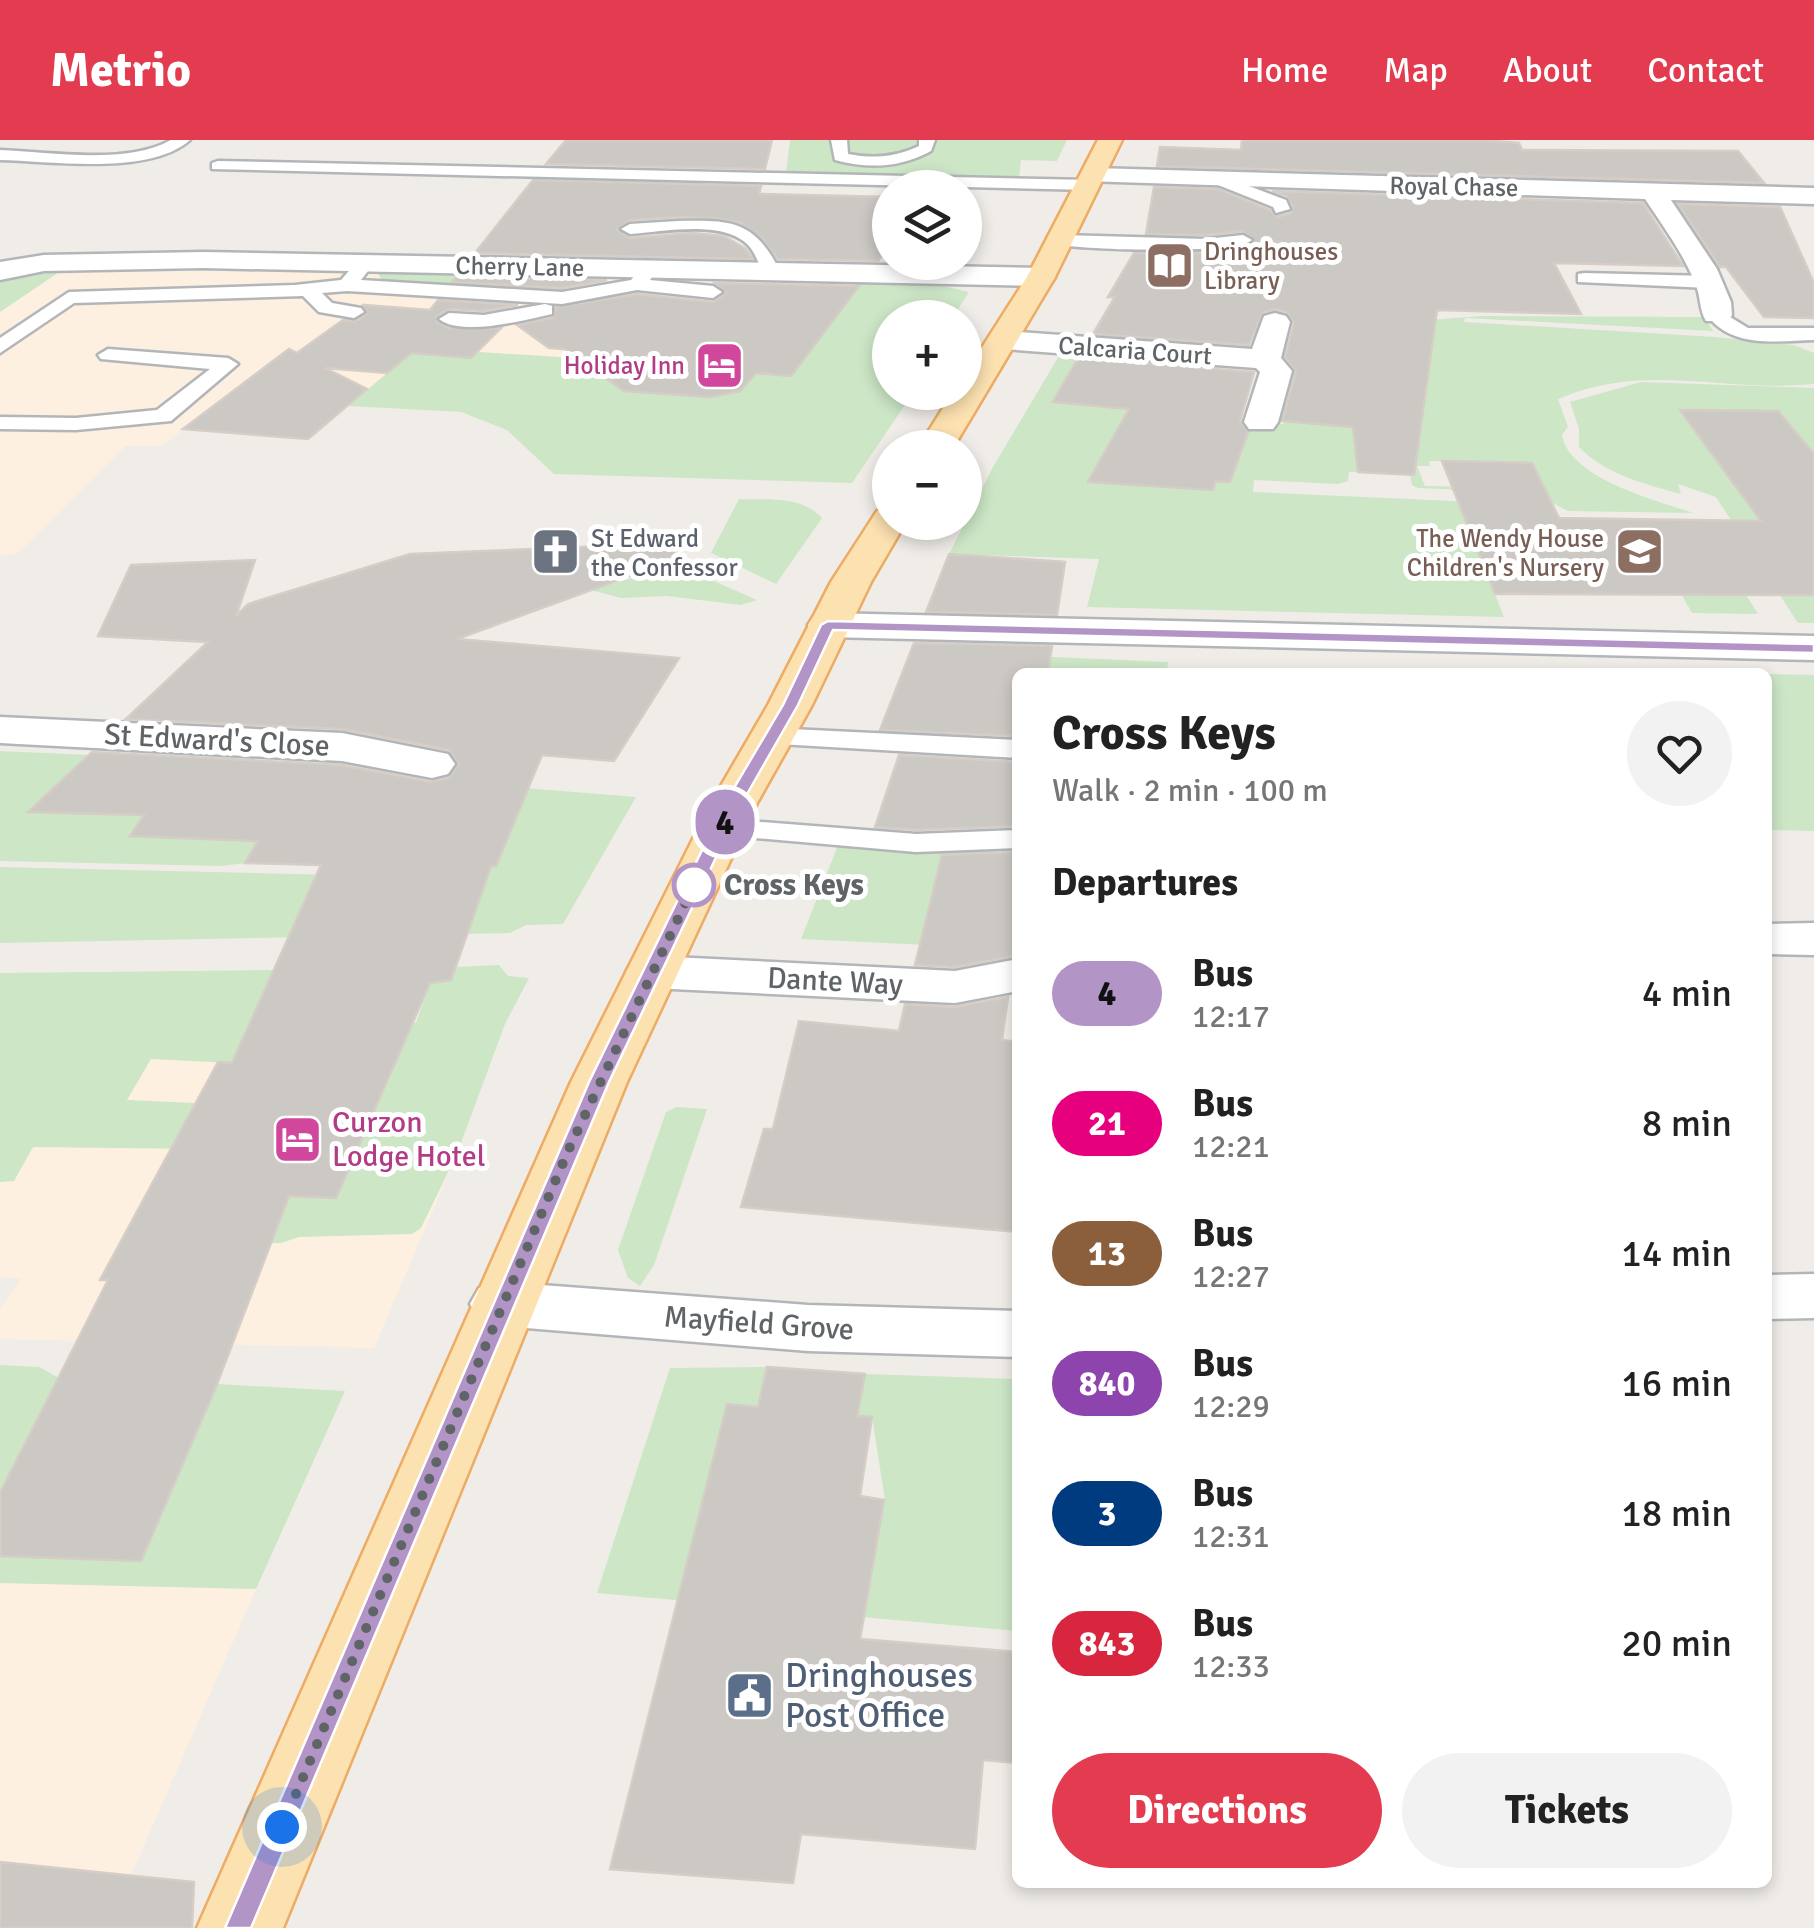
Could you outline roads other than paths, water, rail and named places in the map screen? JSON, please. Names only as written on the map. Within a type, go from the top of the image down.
[{"type":"main road","points":[[946,430],[1062,240],[1110,140]]},
{"type":"main road","points":[[240,1928],[599,1082],[722,828],[828,625],[877,540]]},
{"type":"street","name":"Royal Chase","points":[[1092,181],[1218,180],[1814,196]]},
{"type":"street","points":[[1652,190],[1709,282],[1719,305],[1717,315]]},
{"type":"street","name":"Cherry Lane","points":[[6,266],[148,261],[356,273],[643,276],[771,271],[1041,277]]},
{"type":"street","points":[[1261,422],[1276,371],[1265,359],[1275,322]]},
{"type":"street","name":"Calcaria Court","points":[[1004,340],[1265,359]]},
{"type":"street","points":[[828,625],[1814,648]]},
{"type":"street","name":"St Edward's Close","points":[[0,730],[342,747],[432,764]]},
{"type":"street","points":[[1772,939],[1814,939]]},
{"type":"street","name":"Dante Way","points":[[652,972],[955,987],[1012,975]]},
{"type":"street","points":[[1772,1296],[1814,1296]]},
{"type":"street","name":"Mayfield Grove","points":[[502,1304],[808,1328],[1012,1334]]},
{"type":"lane","points":[[0,155],[135,155],[172,150],[182,140]]},
{"type":"lane","points":[[839,140],[840,156],[872,162],[911,157],[926,148],[927,140]]},
{"type":"lane","points":[[231,153],[218,166],[1092,181]]},
{"type":"lane","points":[[470,171],[480,156]]},
{"type":"lane","points":[[867,180],[872,162]]},
{"type":"lane","points":[[1218,180],[1280,204],[1282,209]]},
{"type":"lane","points":[[630,229],[698,226],[744,233],[757,244],[771,271]]},
{"type":"lane","points":[[1062,240],[1206,244],[1243,240]]},
{"type":"lane","points":[[0,347],[70,298],[308,290],[356,273],[562,298],[643,276],[713,292]]},
{"type":"lane","points":[[1584,278],[1709,282]]},
{"type":"lane","points":[[308,290],[326,308],[354,312]]},
{"type":"lane","points":[[449,319],[484,321],[527,314],[554,307],[562,298]]},
{"type":"lane","points":[[1717,315],[1721,323],[1735,330],[1814,334]]},
{"type":"lane","points":[[0,423],[60,425],[163,416],[228,364],[108,355]]},
{"type":"lane","points":[[770,737],[1012,749]]},
{"type":"lane","points":[[722,828],[916,843],[1012,839]]},
{"type":"place","name":"Dringhouses Library","points":[[1169,265]]},
{"type":"place","name":"Holiday Inn","points":[[720,365]]},
{"type":"place","name":"St Edward the Confessor","points":[[556,552]]},
{"type":"place","name":"The Wendy House Children's Nursery","points":[[1639,552]]},
{"type":"place","name":"Cross Keys","points":[[694,885]]},
{"type":"place","name":"Curzon Lodge Hotel","points":[[297,1139]]},
{"type":"place","name":"Dringhouses Post Office","points":[[750,1695]]}]
